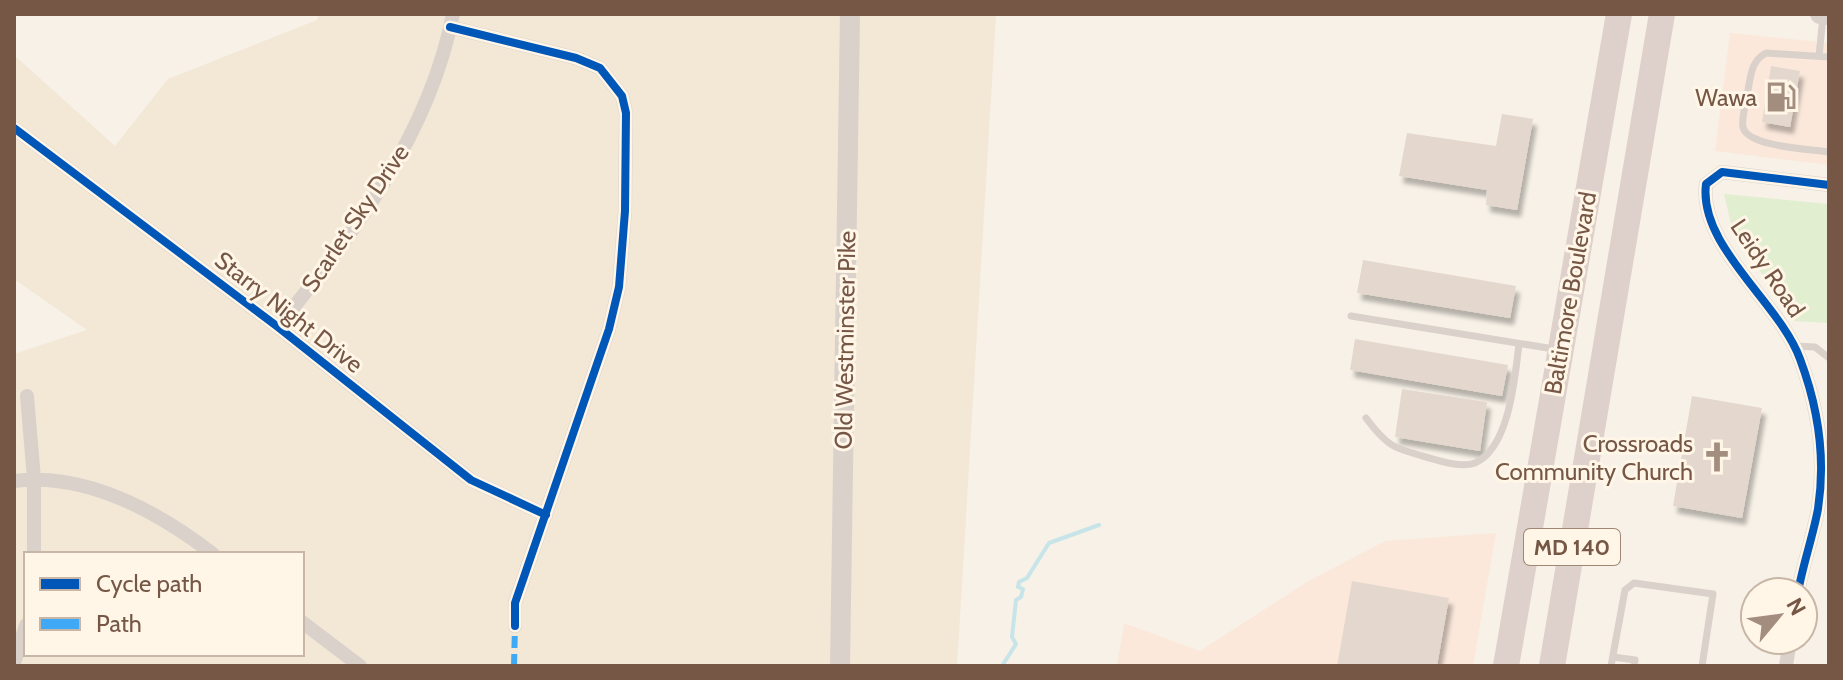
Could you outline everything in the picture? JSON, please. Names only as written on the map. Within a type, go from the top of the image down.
[{"type":"highway","name":"Baltimore Boulevard","points":[[1506,666],[1619,14]]},
{"type":"highway","name":"Baltimore Boulevard","points":[[1552,666],[1662,14]]},
{"type":"main road","name":"Old Westminster Pike","points":[[840,666],[850,14]]},
{"type":"main road","points":[[1822,14],[1829,15]]},
{"type":"street","name":"Scarlet Sky Drive","points":[[278,327],[320,274],[396,166],[429,100],[452,21]]},
{"type":"street","points":[[452,21],[600,68],[622,96],[626,113],[625,211],[619,287],[609,329],[515,603],[515,626]]},
{"type":"street","name":"Starry Night Drive","points":[[14,128],[278,327],[471,480],[546,515]]},
{"type":"street","name":"Leidy Road","points":[[1803,576],[1823,513],[1822,451],[1814,403],[1795,346],[1776,315],[1735,263],[1714,226],[1707,208],[1706,184],[1722,172],[1829,185]]},
{"type":"street","points":[[27,396],[34,479],[34,552]]},
{"type":"street","points":[[14,481],[34,479],[82,486],[133,504],[160,517],[210,552]]},
{"type":"street","points":[[304,624],[360,666]]},
{"type":"street","points":[[14,663],[24,631]]},
{"type":"lane","points":[[1819,56],[1822,14]]},
{"type":"lane","points":[[1829,57],[1766,53],[1759,57],[1752,68],[1743,126],[1748,136],[1760,142],[1829,152]]},
{"type":"lane","points":[[1351,316],[1560,350]]},
{"type":"lane","points":[[1366,418],[1389,447],[1447,463],[1474,464],[1488,454],[1509,412],[1519,344]]},
{"type":"lane","points":[[1795,346],[1815,347],[1829,358]]},
{"type":"lane","points":[[1611,666],[1625,590],[1634,583],[1713,594],[1702,666]]},
{"type":"lane","points":[[1613,657],[1635,660],[1634,666]]},
{"type":"shaded area","points":[[319,14],[996,14],[957,666],[14,666],[14,354],[87,330],[14,279],[14,55],[115,146],[168,79],[317,20]]},
{"type":"shaded area","points":[[1730,33],[1829,43],[1829,165],[1715,151]]},
{"type":"shaded area","points":[[1496,533],[1473,666],[1117,666],[1124,623],[1200,651],[1307,582],[1385,541]]},
{"type":"green space","points":[[1724,194],[1829,204],[1829,323],[1794,321],[1733,232]]},
{"type":"building","name":"Wawa","points":[[1771,66],[1800,71],[1790,127],[1762,122]]},
{"type":"building","points":[[1502,114],[1533,119],[1517,210],[1486,205],[1487,190],[1399,176],[1407,133],[1496,146]]},
{"type":"building","points":[[1363,260],[1516,286],[1510,318],[1357,293]]},
{"type":"building","points":[[1355,339],[1508,365],[1502,396],[1350,370]]},
{"type":"building","points":[[1402,389],[1487,402],[1480,451],[1395,437]]},
{"type":"building","name":"Crossroads Community Church","points":[[1692,396],[1762,408],[1742,518],[1673,506]]},
{"type":"building","points":[[1352,581],[1449,598],[1437,666],[1337,666]]},
{"type":"waterway","points":[[1002,666],[1016,644],[1012,637],[1016,600],[1021,597],[1023,589],[1018,587],[1019,582],[1027,578],[1049,543],[1099,525]]},
{"type":"marked path","points":[[514,666],[515,626]]},
{"type":"cycle path","points":[[450,27],[576,58],[600,68],[622,96],[626,113],[625,211],[619,287],[609,329],[515,603],[515,626]]},
{"type":"cycle path","points":[[14,128],[278,327],[471,480],[546,515]]},
{"type":"cycle path","points":[[1802,576],[1820,490],[1821,451],[1816,414],[1800,359],[1790,338],[1742,274],[1714,230],[1707,207],[1706,184],[1722,172],[1829,185]]},
{"type":"place","name":"Wawa","points":[[1781,97]]},
{"type":"place","name":"Crossroads Community Church","points":[[1717,457]]}]
